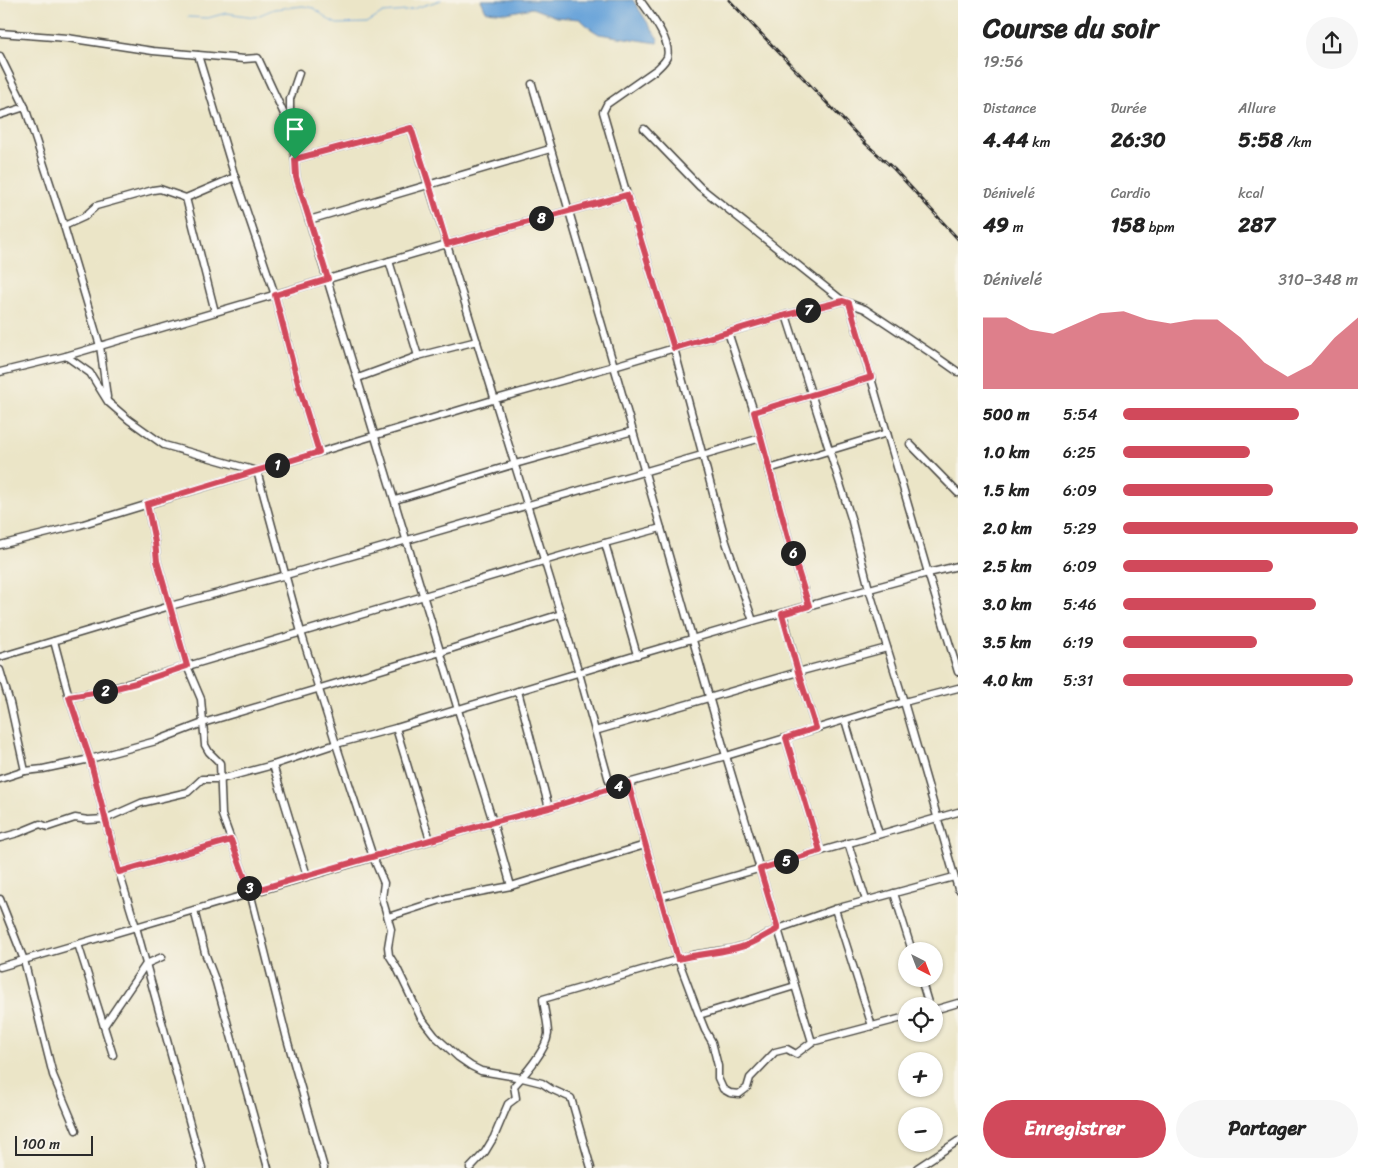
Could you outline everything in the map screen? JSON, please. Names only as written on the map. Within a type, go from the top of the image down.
[{"type":"street","points":[[640,0],[663,35],[668,48],[668,54],[657,69],[608,104],[603,112],[674,348],[726,542],[753,622]]},
{"type":"street","points":[[0,33],[66,38],[153,51],[244,59],[258,58],[290,127]]},
{"type":"street","points":[[198,55],[235,177],[275,295],[299,387],[319,452]]},
{"type":"street","points":[[0,56],[25,107],[64,226],[100,346],[108,402]]},
{"type":"street","points":[[299,73],[290,99],[290,127],[296,177],[511,886]]},
{"type":"street","points":[[532,84],[726,756],[812,1042]]},
{"type":"street","points":[[0,115],[25,107]]},
{"type":"street","points":[[295,159],[411,128],[496,399],[612,788]]},
{"type":"street","points":[[644,129],[700,187],[846,302],[865,309],[958,372]]},
{"type":"street","points":[[309,220],[550,148]]},
{"type":"street","points":[[64,226],[84,217],[96,206],[160,188],[186,198],[235,177]]},
{"type":"street","points":[[0,372],[66,356],[447,244],[627,195]]},
{"type":"street","points":[[186,198],[215,312]]},
{"type":"street","points":[[389,261],[418,356]]},
{"type":"street","points":[[0,545],[80,525],[375,434],[786,315],[846,302]]},
{"type":"street","points":[[846,302],[871,377],[958,672]]},
{"type":"street","points":[[786,315],[851,518],[869,589],[958,889]]},
{"type":"street","points":[[728,332],[754,412],[790,545],[809,606]]},
{"type":"street","points":[[358,378],[418,356],[477,341]]},
{"type":"street","points":[[66,356],[90,373],[108,402],[164,445],[257,471]]},
{"type":"street","points":[[754,412],[871,377]]},
{"type":"street","points":[[395,500],[632,431]]},
{"type":"street","points":[[769,469],[887,433]]},
{"type":"street","points":[[0,657],[170,606],[286,575],[761,438]]},
{"type":"street","points":[[910,444],[958,492]]},
{"type":"street","points":[[257,471],[302,632],[336,744],[373,857],[384,883],[382,898],[391,929],[388,947],[390,956],[421,1018],[435,1036],[458,1057],[471,1066],[490,1073],[542,1083],[572,1098],[591,1168]]},
{"type":"street","points":[[147,504],[157,561],[187,666],[201,699],[205,745],[220,763],[222,815],[250,892],[287,1039],[324,1168]]},
{"type":"street","points":[[69,697],[136,683],[302,632],[661,528]]},
{"type":"street","points":[[605,543],[637,655]]},
{"type":"street","points":[[0,838],[40,824],[48,827],[75,818],[88,820],[106,819],[141,803],[188,792],[202,779],[221,778],[274,766],[336,744],[458,710],[637,655],[869,589],[958,566]]},
{"type":"street","points":[[0,779],[26,771],[43,770],[90,759],[156,741],[204,723],[561,614]]},
{"type":"street","points":[[782,614],[816,728]]},
{"type":"street","points":[[54,642],[69,697],[90,759],[119,872],[136,926],[202,1168]]},
{"type":"street","points":[[595,731],[887,648]]},
{"type":"street","points":[[0,670],[26,771]]},
{"type":"street","points":[[0,967],[250,892],[493,822],[549,808],[904,702],[958,688]]},
{"type":"street","points":[[518,691],[549,808]]},
{"type":"street","points":[[846,720],[879,834]]},
{"type":"street","points":[[396,728],[430,840]]},
{"type":"street","points":[[786,738],[820,851]]},
{"type":"street","points":[[274,766],[307,876]]},
{"type":"street","points":[[628,783],[678,959],[705,1030],[712,1042],[718,1066],[718,1078],[723,1089],[730,1093],[739,1094],[747,1088],[750,1078],[775,1052],[786,1049],[796,1054],[812,1042],[898,1019]]},
{"type":"street","points":[[660,897],[958,812]]},
{"type":"street","points":[[119,872],[231,840]]},
{"type":"street","points":[[848,843],[866,900]]},
{"type":"street","points":[[388,917],[447,898],[511,886],[645,845]]},
{"type":"street","points":[[470,1168],[485,1152],[494,1137],[508,1104],[516,1098],[514,1086],[522,1078],[545,1044],[548,1034],[543,999],[693,955],[746,945],[778,929],[835,909],[954,877]]},
{"type":"street","points":[[894,892],[909,942]]},
{"type":"street","points":[[0,899],[24,960],[53,1075],[76,1130]]},
{"type":"street","points":[[835,909],[872,1026]]},
{"type":"street","points":[[194,910],[268,1168]]},
{"type":"street","points":[[78,944],[114,1055]]},
{"type":"street","points":[[104,1026],[146,964],[162,957]]},
{"type":"street","points":[[699,1015],[795,986]]},
{"type":"street","points":[[943,1007],[958,1003]]},
{"type":"street","points":[[918,1168],[958,1141]]},
{"type":"water","points":[[481,0],[633,0],[658,39],[658,43],[599,34],[580,19],[556,17],[532,8],[507,13],[486,11]]},
{"type":"waterway","points":[[188,17],[208,18],[226,13],[255,17],[274,9],[303,6],[314,8],[337,24],[367,23],[383,13],[406,11],[441,0]]},
{"type":"railway","points":[[729,0],[866,144],[894,169],[958,239]]},
{"type":"route","points":[[411,128],[447,244],[627,195],[674,348],[786,315],[843,301],[849,303],[871,377],[754,412],[790,545],[809,606],[782,614],[816,728],[786,738],[820,851],[760,869],[778,929],[746,945],[678,959],[628,783],[549,808],[493,822],[250,892],[231,840],[119,872],[90,759],[69,697],[136,683],[187,666],[157,561],[147,504],[319,452],[299,387],[275,295],[328,279],[296,177],[295,159],[411,128]]}]
